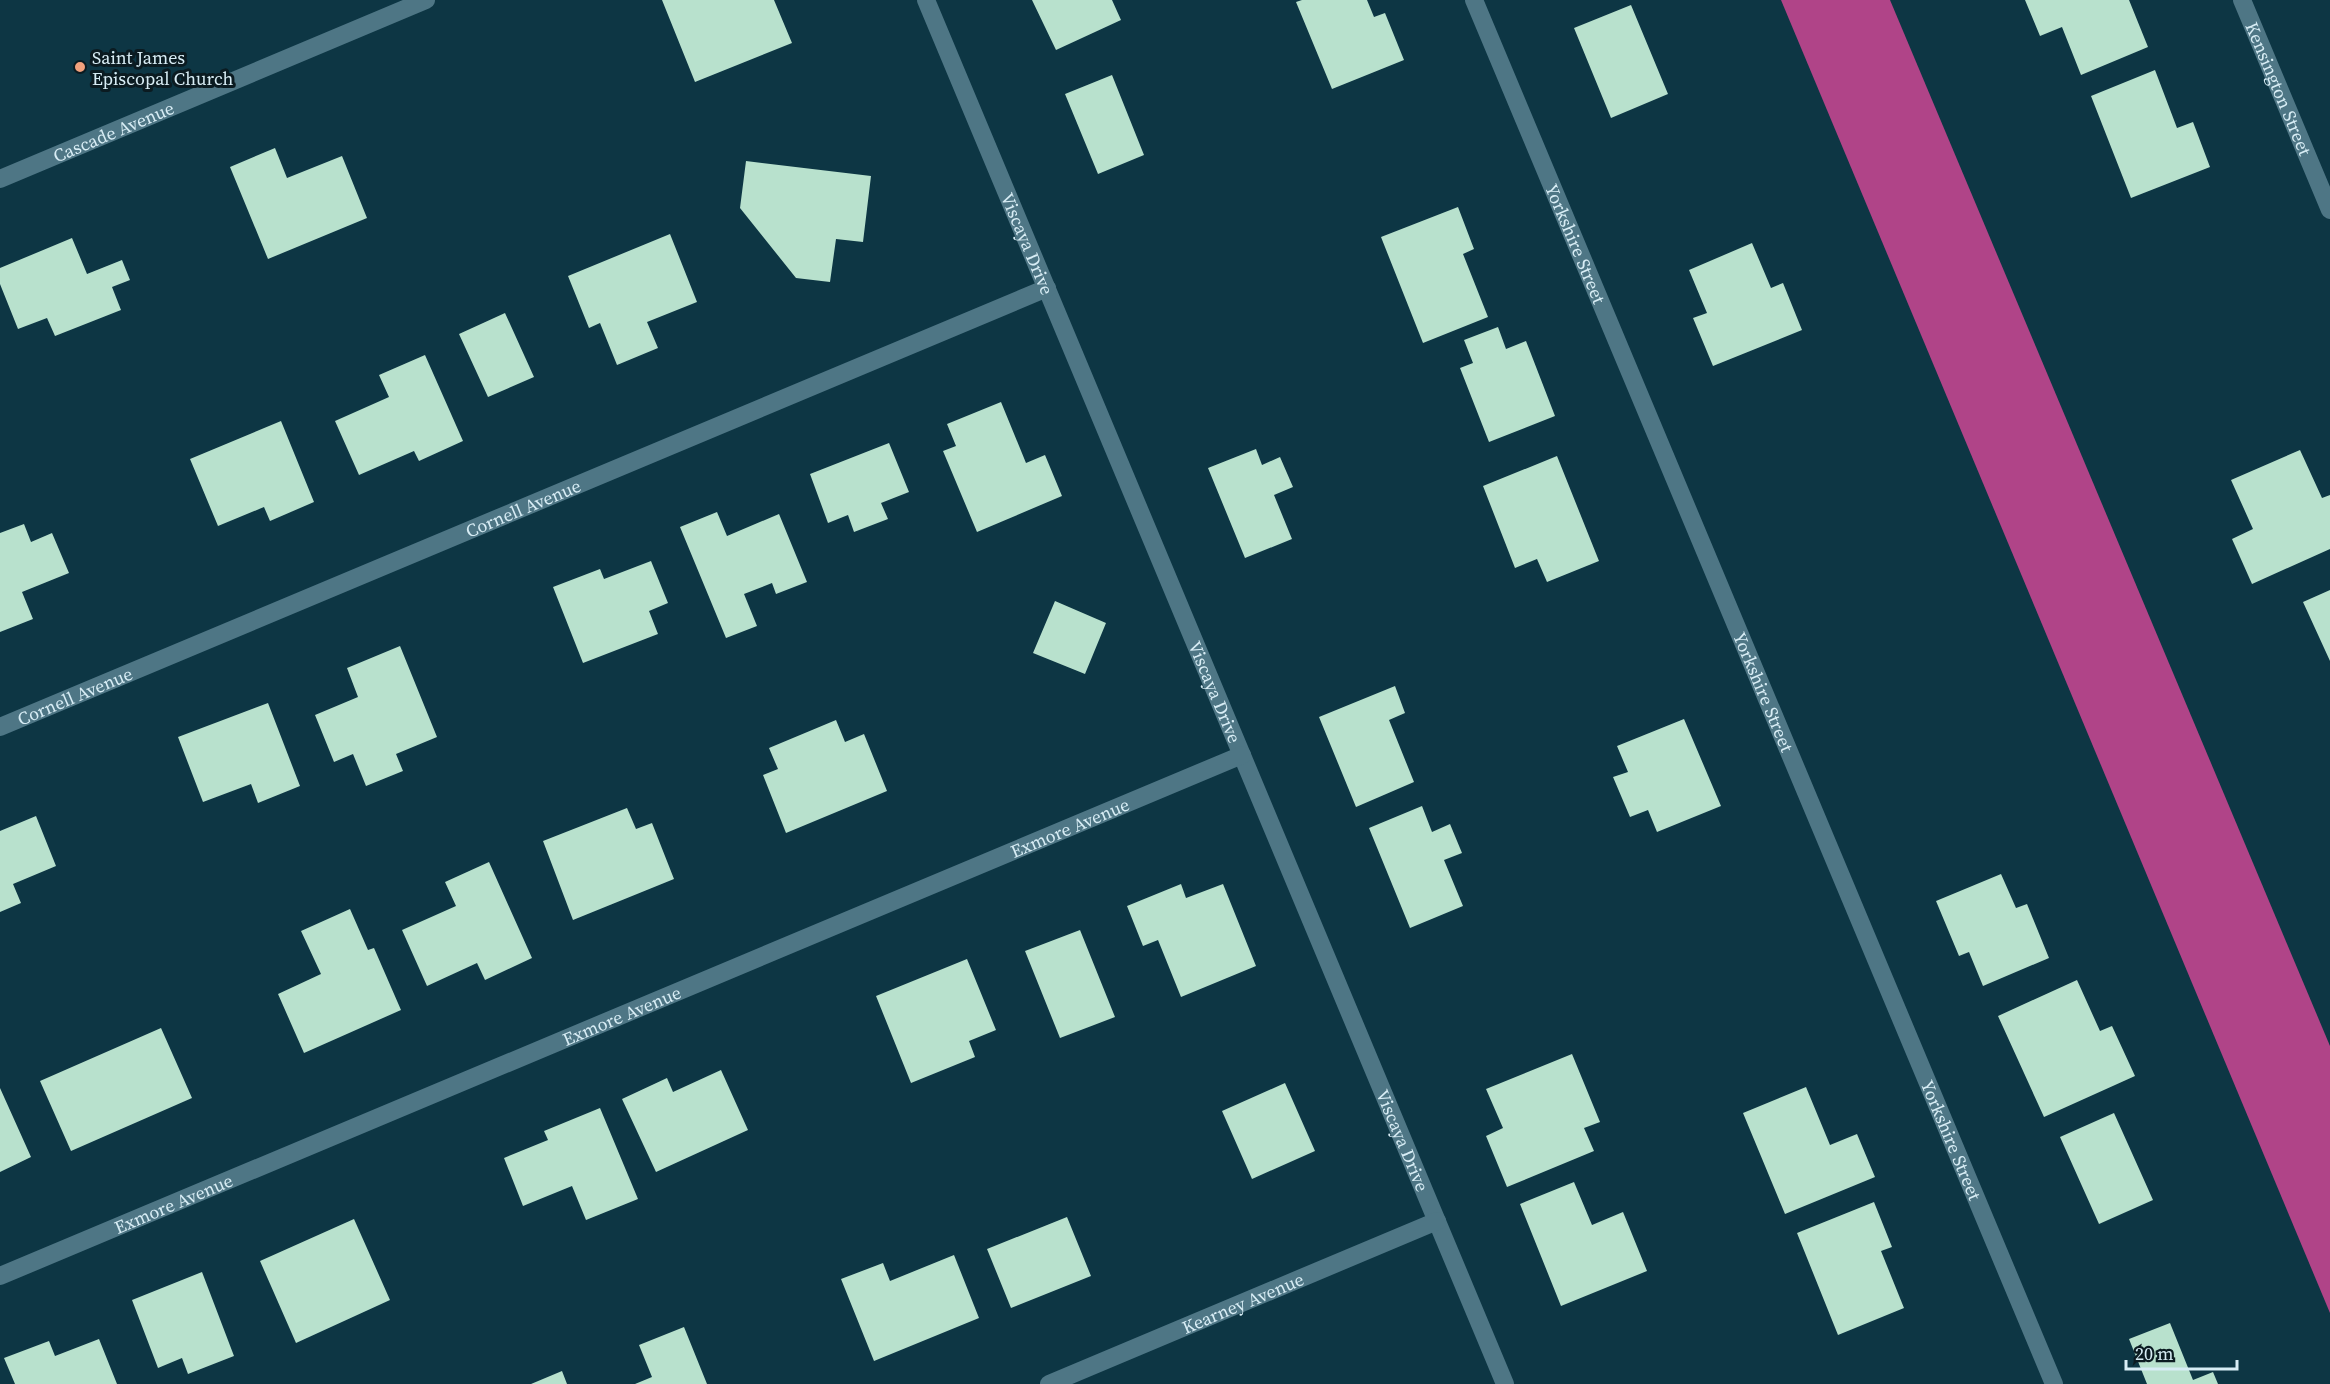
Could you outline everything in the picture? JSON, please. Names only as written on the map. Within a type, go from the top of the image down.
[{"type":"street","name":"Cascade Avenue","points":[[0,178],[426,0]]},
{"type":"street","name":"Viscaya Drive","points":[[926,0],[1505,1384]]},
{"type":"street","name":"Yorkshire Street","points":[[1474,0],[2054,1384]]},
{"type":"street","name":"Kensington Street","points":[[2242,0],[2330,210]]},
{"type":"street","name":"Cornell Avenue","points":[[0,727],[1047,288]]},
{"type":"street","name":"Exmore Avenue","points":[[0,1276],[1242,755]]},
{"type":"street","name":"Kearney Avenue","points":[[1049,1384],[1437,1221]]},
{"type":"shaded area","points":[[1781,0],[1890,0],[2330,1046],[2330,1313]]},
{"type":"building","points":[[662,0],[774,0],[792,43],[695,82]]},
{"type":"building","points":[[1032,0],[1112,0],[1121,20],[1056,50]]},
{"type":"building","points":[[1302,0],[1367,0],[1374,17],[1385,13],[1404,60],[1332,89],[1296,2]]},
{"type":"building","points":[[2025,0],[2129,0],[2148,47],[2081,75],[2062,27],[2040,36]]},
{"type":"building","points":[[1631,5],[1668,94],[1611,118],[1574,28]]},
{"type":"building","points":[[2155,70],[2177,128],[2193,122],[2210,167],[2131,198],[2091,96]]},
{"type":"building","points":[[1112,75],[1144,155],[1098,174],[1065,94]]},
{"type":"building","points":[[275,148],[287,178],[342,156],[367,218],[268,259],[230,167]]},
{"type":"building","points":[[746,161],[871,176],[863,242],[836,239],[830,282],[796,278],[740,208]]},
{"type":"building","points":[[1458,207],[1474,249],[1463,254],[1488,317],[1423,343],[1381,237]]},
{"type":"building","points":[[670,234],[697,302],[647,322],[658,348],[617,365],[600,323],[589,328],[568,276]]},
{"type":"building","points":[[72,238],[87,274],[122,260],[130,280],[112,287],[121,310],[55,336],[47,318],[18,329],[0,284],[0,268]]},
{"type":"building","points":[[1752,243],[1771,288],[1783,283],[1802,330],[1713,366],[1693,318],[1707,313],[1689,270]]},
{"type":"building","points":[[505,313],[534,377],[488,397],[459,334]]},
{"type":"building","points":[[1498,327],[1506,349],[1526,341],[1555,416],[1489,442],[1460,368],[1473,363],[1464,340]]},
{"type":"building","points":[[425,355],[463,441],[419,461],[414,451],[359,475],[335,421],[389,397],[379,375]]},
{"type":"building","points":[[1001,402],[1026,463],[1045,455],[1062,496],[977,532],[943,451],[956,446],[947,424]]},
{"type":"building","points":[[281,421],[314,502],[270,521],[264,507],[218,526],[190,459]]},
{"type":"building","points":[[889,443],[909,492],[881,503],[888,519],[854,532],[848,515],[828,523],[810,474]]},
{"type":"building","points":[[1256,449],[1262,465],[1280,457],[1293,487],[1274,495],[1292,539],[1245,558],[1208,468]]},
{"type":"building","points":[[2300,450],[2322,498],[2330,495],[2330,549],[2252,584],[2232,539],[2253,529],[2231,480]]},
{"type":"building","points":[[1557,456],[1599,561],[1547,582],[1537,559],[1515,568],[1483,486]]},
{"type":"building","points":[[717,512],[727,536],[779,514],[807,582],[776,594],[772,583],[744,594],[757,626],[726,638],[680,527]]},
{"type":"building","points":[[24,524],[31,542],[52,533],[69,573],[22,592],[33,619],[0,632],[0,533]]},
{"type":"building","points":[[651,561],[668,603],[649,611],[658,634],[583,663],[553,587],[600,569],[604,579]]},
{"type":"building","points":[[2330,590],[2330,661],[2303,602]]},
{"type":"building","points":[[1055,601],[1106,623],[1085,674],[1033,653]]},
{"type":"building","points":[[400,646],[437,737],[396,754],[403,771],[366,786],[353,754],[334,762],[315,715],[358,697],[347,668]]},
{"type":"building","points":[[1395,686],[1405,713],[1389,720],[1414,782],[1356,807],[1319,717]]},
{"type":"building","points":[[268,703],[300,786],[258,803],[251,784],[203,802],[178,737]]},
{"type":"building","points":[[1684,719],[1721,806],[1657,832],[1648,810],[1630,817],[1613,777],[1628,772],[1617,746]]},
{"type":"building","points":[[836,720],[845,742],[864,734],[887,791],[786,833],[763,775],[778,769],[769,748]]},
{"type":"building","points":[[1422,806],[1432,832],[1450,824],[1462,853],[1444,860],[1463,906],[1410,928],[1369,828]]},
{"type":"building","points":[[627,808],[636,829],[652,823],[674,879],[573,920],[543,841]]},
{"type":"building","points":[[36,816],[56,866],[13,884],[21,903],[0,912],[0,831]]},
{"type":"building","points":[[489,862],[532,958],[485,980],[477,963],[427,986],[402,930],[456,906],[445,882]]},
{"type":"building","points":[[2001,874],[2016,908],[2027,904],[2049,958],[1983,986],[1969,952],[1959,956],[1936,901]]},
{"type":"building","points":[[1181,884],[1186,898],[1223,884],[1256,966],[1181,997],[1158,940],[1143,946],[1127,906]]},
{"type":"building","points":[[350,909],[368,950],[374,948],[401,1010],[304,1053],[278,994],[321,974],[301,931]]},
{"type":"building","points":[[1080,930],[1115,1017],[1060,1038],[1025,951]]},
{"type":"building","points":[[967,959],[996,1030],[969,1041],[975,1057],[911,1083],[876,996]]},
{"type":"building","points":[[2077,980],[2100,1031],[2112,1026],[2135,1076],[2044,1117],[1998,1016]]},
{"type":"building","points":[[161,1028],[192,1098],[71,1151],[40,1081]]},
{"type":"building","points":[[1572,1054],[1600,1122],[1584,1128],[1594,1151],[1507,1187],[1486,1136],[1503,1128],[1486,1089]]},
{"type":"building","points":[[721,1070],[748,1130],[656,1172],[622,1099],[667,1078],[673,1092]]},
{"type":"building","points":[[1285,1083],[1315,1151],[1252,1179],[1222,1111]]},
{"type":"building","points":[[1806,1087],[1830,1145],[1857,1134],[1875,1177],[1785,1214],[1743,1113]]},
{"type":"building","points":[[0,1088],[31,1157],[0,1172]]},
{"type":"building","points":[[600,1108],[638,1199],[586,1220],[572,1186],[523,1206],[504,1158],[548,1140],[544,1131]]},
{"type":"building","points":[[2114,1113],[2153,1200],[2099,1224],[2060,1137]]},
{"type":"building","points":[[1574,1182],[1592,1225],[1623,1212],[1647,1271],[1561,1306],[1520,1204]]},
{"type":"building","points":[[1874,1202],[1892,1247],[1881,1251],[1904,1308],[1838,1335],[1797,1233]]},
{"type":"building","points":[[1067,1217],[1091,1276],[1011,1308],[987,1249]]},
{"type":"building","points":[[354,1219],[390,1300],[296,1343],[260,1261]]},
{"type":"building","points":[[954,1255],[979,1318],[874,1361],[841,1279],[883,1263],[890,1281]]},
{"type":"building","points":[[202,1272],[234,1356],[188,1374],[182,1358],[158,1368],[132,1300]]},
{"type":"building","points":[[2170,1323],[2193,1380],[2213,1372],[2218,1384],[2147,1384],[2129,1339]]},
{"type":"building","points":[[684,1327],[707,1384],[635,1384],[652,1377],[639,1345]]},
{"type":"building","points":[[99,1339],[117,1384],[15,1384],[4,1358],[49,1341],[55,1356]]},
{"type":"building","points":[[562,1371],[567,1384],[531,1384]]},
{"type":"place","name":"Saint James Episcopal Church","points":[[80,67]]}]
